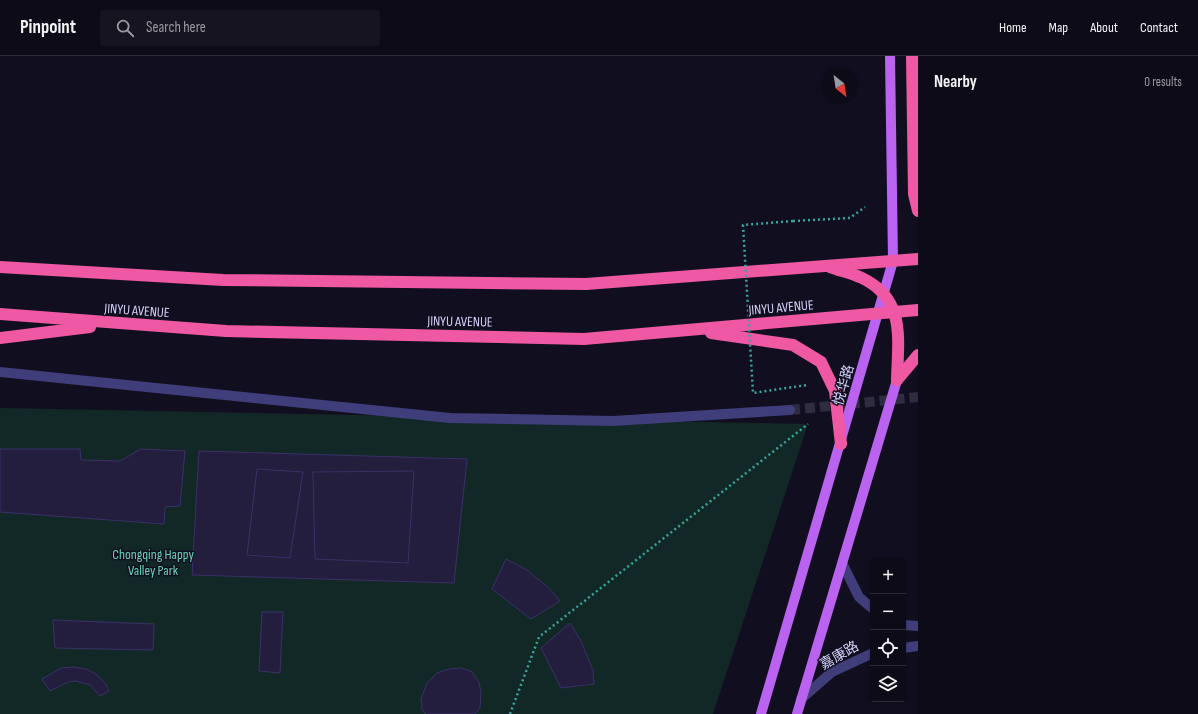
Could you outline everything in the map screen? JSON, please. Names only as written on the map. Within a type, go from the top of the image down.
[{"type":"highway","points":[[912,56],[914,194],[918,211]]},
{"type":"highway","points":[[0,267],[223,280],[586,284],[918,259]]},
{"type":"highway","points":[[824,265],[863,278],[884,293],[891,302],[895,312],[898,336],[897,380]]},
{"type":"highway","name":"JINYU AVENUE","points":[[0,314],[114,324],[226,331],[584,339],[918,310]]},
{"type":"highway","points":[[0,338],[114,324]]},
{"type":"highway","points":[[690,330],[793,345],[821,362],[835,391],[841,444]]},
{"type":"highway","points":[[897,380],[918,355]]},
{"type":"main road","name":"悦华路","points":[[762,714],[893,260],[890,56]]},
{"type":"main road","points":[[797,714],[897,380]]},
{"type":"street","points":[[0,372],[450,418],[613,421],[790,410]]},
{"type":"street","points":[[842,563],[859,597],[870,606]]},
{"type":"street","points":[[906,625],[918,626]]},
{"type":"street","points":[[906,648],[918,646]]},
{"type":"street","name":"嘉康路","points":[[802,699],[832,672],[870,654]]},
{"type":"path","points":[[807,385],[753,393],[743,225],[850,218],[865,207]]},
{"type":"path","points":[[510,714],[539,637],[808,424]]},
{"type":"green space","name":"Chongqing Happy Valley Park","points":[[0,408],[808,424],[713,714],[0,714]]},
{"type":"building","points":[[0,449],[80,449],[81,460],[120,461],[141,449],[185,451],[180,506],[165,507],[164,524],[0,512]]},
{"type":"building","points":[[199,451],[467,459],[454,583],[192,575]]},
{"type":"building","points":[[257,469],[303,472],[290,558],[247,555]]},
{"type":"building","points":[[414,471],[408,563],[315,559],[313,472]]},
{"type":"building","points":[[506,559],[527,570],[550,589],[560,601],[531,619],[492,589]]},
{"type":"building","points":[[262,612],[283,612],[280,673],[259,671]]},
{"type":"building","points":[[53,620],[154,624],[153,650],[55,648]]},
{"type":"building","points":[[570,623],[581,641],[593,670],[594,684],[561,688],[541,648]]},
{"type":"building","points":[[73,667],[86,669],[96,674],[105,683],[109,691],[100,696],[90,685],[76,681],[68,682],[50,691],[42,679],[61,668]]},
{"type":"building","points":[[461,668],[471,671],[479,682],[481,693],[480,708],[475,714],[426,714],[422,710],[421,699],[427,683],[437,673],[449,669]]},
{"type":"tunnel","points":[[790,410],[918,397]]}]
